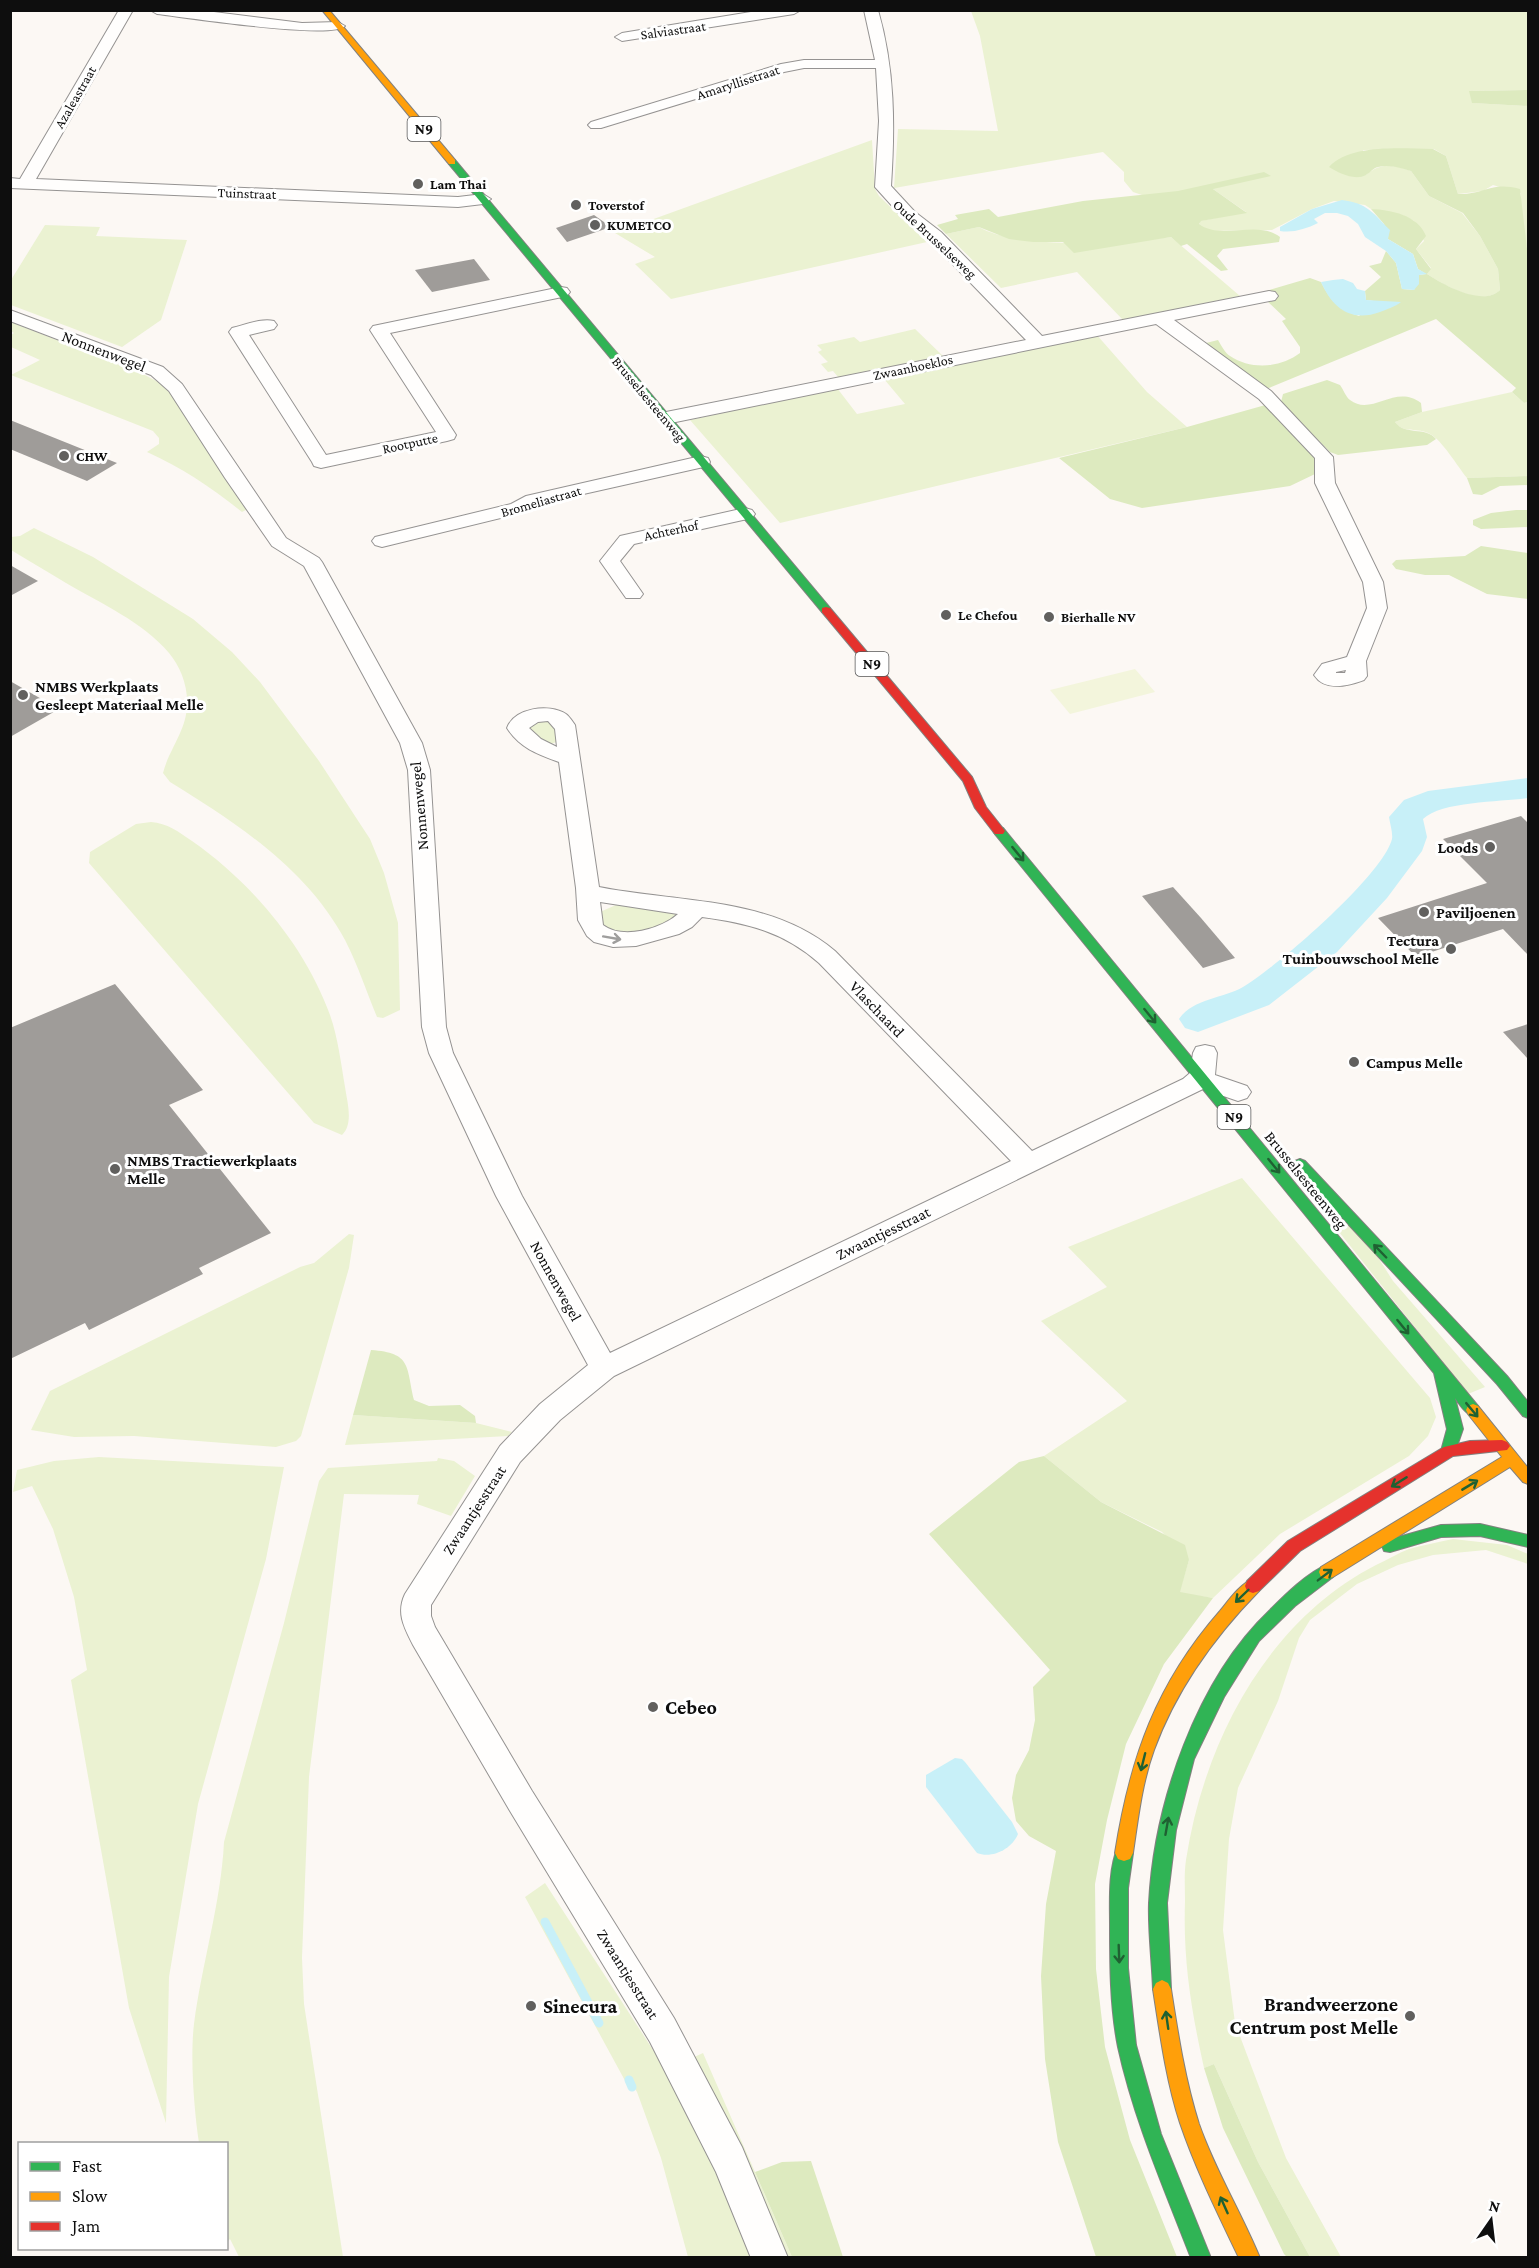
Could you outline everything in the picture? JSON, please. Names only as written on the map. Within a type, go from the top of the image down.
[{"type":"main road","name":"Brusselsesteenweg","points":[[325,10],[973,787],[998,806]]},
{"type":"main road","name":"Brusselsesteenweg","points":[[973,787],[981,808],[990,820],[1200,1058],[1261,1150],[1441,1374],[1514,1448],[1528,1478]]},
{"type":"main road","name":"Brusselsesteenweg","points":[[1292,1154],[1327,1195],[1502,1380],[1528,1412]]},
{"type":"main road","points":[[1441,1374],[1455,1429],[1449,1451]]},
{"type":"main road","points":[[1502,1380],[1511,1412]]},
{"type":"main road","points":[[1202,2258],[1152,2134],[1126,2034],[1119,1968],[1119,1888],[1128,1826],[1146,1751],[1182,1673],[1229,1608],[1294,1546],[1449,1451],[1470,1447],[1514,1448]]},
{"type":"main road","points":[[1250,2258],[1236,2234],[1199,2152],[1171,2052],[1158,1955],[1160,1866],[1170,1809],[1180,1774],[1204,1716],[1237,1659],[1267,1621],[1348,1558],[1514,1448]]},
{"type":"main road","points":[[1348,1558],[1441,1531],[1480,1530],[1528,1541]]},
{"type":"street","name":"Azaleastraat","points":[[18,184],[126,10]]},
{"type":"street","points":[[157,10],[302,27],[338,26]]},
{"type":"street","name":"Salviastraat","points":[[622,37],[794,10]]},
{"type":"street","name":"Oude Brusselseweg","points":[[871,10],[877,28],[883,64],[888,135],[883,187],[909,216],[935,236],[1037,341]]},
{"type":"street","name":"Amaryllisstraat","points":[[596,125],[781,68],[804,64],[883,64]]},
{"type":"street","name":"Tuinstraat","points":[[18,184],[458,202],[483,199]]},
{"type":"street","name":"Rootputte","points":[[268,325],[238,332],[321,462],[447,435],[379,330],[561,292]]},
{"type":"street","name":"Zwaanhoeklos","points":[[666,418],[1037,341],[1160,319],[1269,296]]},
{"type":"street","name":"Nonnenwegel","points":[[10,315],[157,372],[176,388],[234,478],[279,542],[312,562],[316,569],[411,743],[419,770],[434,1027],[441,1053],[509,1196],[604,1368]]},
{"type":"street","points":[[1160,319],[1265,395],[1324,457],[1325,483],[1373,582],[1377,608],[1356,661]]},
{"type":"street","name":"Bromeliastraat","points":[[381,541],[518,508],[533,500],[701,462]]},
{"type":"street","name":"Achterhof","points":[[633,594],[610,561],[627,540],[745,514]]},
{"type":"street","points":[[569,759],[586,882],[590,893],[589,919],[594,930],[604,938],[616,940],[638,938],[681,924],[696,909]]},
{"type":"street","name":"Vlaschaard","points":[[590,893],[736,913],[779,925],[805,938],[825,954],[1028,1163]]},
{"type":"street","points":[[1200,1058],[1241,1096]]},
{"type":"street","name":"Zwaantjesstraat","points":[[770,2258],[729,2160],[662,2030],[417,1622],[414,1611],[419,1595],[510,1454],[550,1412],[604,1368],[1028,1163],[1200,1058]]},
{"type":"green space","points":[[971,11],[1528,11],[1528,90],[1470,91],[1473,103],[1528,106],[1528,257],[1521,210],[1521,193],[1493,185],[1483,191],[1458,194],[1446,156],[1434,149],[1363,150],[1366,175],[1382,166],[1399,167],[1411,171],[1429,196],[1462,213],[1480,236],[1498,269],[1500,290],[1492,295],[1483,297],[1463,293],[1427,274],[1431,268],[1416,249],[1424,241],[1414,221],[1402,215],[1371,209],[1365,205],[1334,201],[1312,209],[1272,230],[1208,231],[1199,225],[1200,221],[1246,212],[1213,189],[1145,196],[1133,192],[1124,181],[1124,172],[1103,152],[894,188],[898,129],[998,131],[980,36]]},
{"type":"green space","points":[[1528,90],[1528,106],[1472,103],[1469,91]]},
{"type":"green space","points":[[872,140],[875,189],[879,196],[927,242],[671,299],[635,264],[655,257],[615,233]]},
{"type":"green space","points":[[1393,148],[1433,149],[1446,156],[1458,194],[1475,193],[1494,187],[1520,189],[1528,257],[1528,402],[1524,403],[1512,392],[1516,388],[1436,319],[1269,388],[1262,387],[1206,343],[1218,340],[1230,356],[1247,364],[1275,364],[1292,358],[1300,353],[1300,347],[1282,321],[1286,319],[1267,301],[1274,299],[1266,291],[1310,278],[1321,282],[1332,299],[1341,307],[1359,316],[1374,301],[1366,300],[1365,291],[1381,277],[1369,266],[1381,263],[1386,251],[1396,263],[1402,289],[1414,290],[1419,275],[1426,274],[1418,269],[1413,254],[1388,239],[1384,224],[1371,209],[1403,215],[1417,223],[1426,236],[1416,249],[1431,269],[1427,274],[1443,284],[1474,295],[1493,295],[1500,290],[1498,269],[1480,236],[1463,213],[1429,196],[1411,171],[1382,166],[1361,177],[1352,177],[1329,167],[1339,159],[1364,151]]},
{"type":"green space","points":[[1264,172],[1271,176],[1213,189],[1247,213],[1201,221],[1199,224],[1218,231],[1261,230],[1280,237],[1279,242],[1223,249],[1217,256],[1228,270],[1221,271],[1187,244],[1181,246],[1171,237],[1074,253],[1063,242],[1009,239],[979,227],[946,234],[937,225],[958,219],[955,215],[989,209],[998,217],[1083,201],[1178,191]]},
{"type":"green space","points":[[45,225],[100,227],[96,236],[187,240],[161,320],[122,347],[11,305],[11,280]]},
{"type":"green space","points":[[979,227],[1019,239],[1045,242],[1100,243],[1171,237],[1240,296],[1123,320],[1077,272],[1001,288],[946,234]]},
{"type":"green space","points":[[11,322],[143,374],[160,383],[170,393],[248,509],[242,512],[196,479],[147,452],[159,444],[159,438],[153,431],[11,375],[40,360],[11,347],[11,335],[14,333],[11,331]]},
{"type":"green space","points":[[915,329],[943,356],[839,378],[833,371],[828,372],[821,364],[828,362],[818,352],[822,350],[817,345],[854,337],[860,342]]},
{"type":"green space","points":[[1096,334],[1147,392],[1187,427],[780,523],[690,420],[837,388],[857,414],[905,404],[884,379]]},
{"type":"green space","points":[[1327,380],[1340,385],[1349,399],[1358,404],[1367,405],[1402,396],[1421,403],[1422,412],[1395,422],[1404,429],[1426,433],[1436,439],[1427,445],[1338,455],[1330,452],[1281,402],[1283,394]]},
{"type":"green space","points":[[1512,392],[1524,403],[1528,402],[1528,476],[1467,478],[1435,437],[1425,432],[1402,428],[1395,422],[1422,412]]},
{"type":"green space","points":[[1269,404],[1315,455],[1315,474],[1290,486],[1142,508],[1110,499],[1059,458],[1187,427]]},
{"type":"green space","points":[[1528,476],[1528,485],[1500,486],[1482,495],[1473,494],[1467,478]]},
{"type":"green space","points":[[1528,510],[1528,527],[1481,529],[1473,525],[1473,520],[1491,513]]},
{"type":"green space","points":[[34,528],[93,557],[193,619],[232,652],[260,682],[319,761],[370,839],[384,873],[398,923],[400,1010],[383,1018],[377,1017],[345,940],[311,891],[291,870],[269,850],[221,814],[170,782],[163,773],[186,713],[186,690],[177,664],[159,642],[121,614],[11,550],[11,537],[20,536]]},
{"type":"green space","points":[[1481,546],[1528,553],[1528,599],[1487,594],[1449,575],[1425,575],[1396,569],[1392,564],[1396,560],[1465,556]]},
{"type":"green space","points":[[1135,669],[1155,692],[1070,714],[1050,690]]},
{"type":"green space","points":[[534,721],[547,721],[556,727],[557,742],[547,745],[527,726]]},
{"type":"green space","points":[[151,822],[168,826],[182,834],[235,876],[274,918],[306,965],[330,1015],[337,1042],[349,1112],[348,1125],[342,1135],[314,1123],[89,863],[90,852],[136,824]]},
{"type":"green space","points":[[616,905],[673,911],[679,915],[662,925],[643,931],[624,933],[604,930],[600,912]]},
{"type":"green space","points":[[1279,1150],[1372,1248],[1393,1281],[1485,1387],[1468,1394],[1277,1154]]},
{"type":"green space","points":[[1242,1178],[1430,1398],[1436,1417],[1428,1436],[1409,1456],[1280,1534],[1213,1598],[1179,1593],[1189,1560],[1162,1532],[1101,1502],[1044,1456],[1127,1401],[1041,1321],[1107,1287],[1068,1247]]},
{"type":"green space","points":[[349,1234],[354,1235],[349,1268],[301,1436],[296,1441],[276,1447],[134,1436],[74,1437],[31,1430],[50,1391],[300,1267],[314,1263]]},
{"type":"green space","points":[[371,1350],[394,1354],[401,1358],[408,1370],[414,1400],[429,1406],[460,1405],[475,1416],[476,1423],[353,1415]]},
{"type":"green space","points":[[353,1415],[476,1423],[512,1432],[508,1436],[345,1445]]},
{"type":"green space","points":[[1044,1456],[1101,1502],[1185,1545],[1189,1560],[1180,1592],[1213,1598],[1164,1664],[1126,1744],[1107,1820],[1095,1884],[1096,1969],[1105,2047],[1130,2140],[1177,2257],[1096,2257],[1058,2142],[1045,2059],[1041,1976],[1046,1904],[1056,1851],[1029,1836],[1016,1821],[1012,1798],[1016,1775],[1029,1750],[1035,1720],[1033,1687],[1050,1670],[929,1534],[1019,1462]]},
{"type":"green space","points":[[99,1457],[284,1467],[266,1559],[198,1804],[169,1977],[166,2123],[129,2008],[71,1680],[87,1670],[74,1597],[53,1529],[32,1486],[13,1492],[17,1470],[54,1461]]},
{"type":"green space","points":[[438,1458],[454,1461],[475,1476],[451,1516],[417,1504],[419,1495],[344,1494],[309,1777],[302,1958],[304,2004],[343,2257],[239,2257],[230,2239],[228,2241],[228,2142],[199,2142],[194,2100],[194,2024],[219,1888],[224,1842],[284,1623],[319,1481],[328,1468],[437,1461]]},
{"type":"green space","points":[[1453,1539],[1507,1545],[1528,1554],[1528,1564],[1486,1550],[1433,1555],[1398,1565],[1357,1584],[1310,1620],[1299,1638],[1278,1701],[1238,1788],[1229,1839],[1223,1930],[1235,2023],[1286,2158],[1341,2257],[1310,2257],[1258,2162],[1214,2064],[1204,2068],[1187,1965],[1186,1860],[1195,1816],[1208,1772],[1225,1730],[1247,1689],[1273,1652],[1303,1618],[1337,1589],[1376,1565],[1405,1551]]},
{"type":"green space","points":[[545,1883],[666,2070],[703,2053],[792,2257],[688,2257],[661,2158],[637,2092],[634,2087],[629,2088],[525,1897]]},
{"type":"green space","points":[[1214,2064],[1258,2162],[1310,2257],[1287,2257],[1284,2254],[1223,2128],[1204,2068]]},
{"type":"green space","points":[[811,2161],[843,2257],[792,2257],[755,2172],[782,2162]]},
{"type":"water","points":[[1342,200],[1364,206],[1390,230],[1388,239],[1413,254],[1418,269],[1427,274],[1419,275],[1419,284],[1414,290],[1402,289],[1396,263],[1386,251],[1365,237],[1358,224],[1348,216],[1325,213],[1314,219],[1318,223],[1309,227],[1295,231],[1280,231],[1280,227],[1312,209]]},
{"type":"water","points":[[1343,279],[1353,283],[1357,289],[1365,291],[1366,300],[1401,302],[1369,315],[1351,314],[1331,299],[1321,282]]},
{"type":"water","points":[[955,1758],[965,1762],[1012,1822],[1018,1834],[1011,1844],[995,1854],[977,1853],[926,1787],[926,1775]]},
{"type":"building","name":"KUMETCO","points":[[594,215],[611,227],[567,242],[556,228]]},
{"type":"building","points":[[474,259],[490,280],[432,292],[415,270]]},
{"type":"building","name":"CHW","points":[[10,420],[117,463],[87,481],[10,449]]},
{"type":"building","points":[[10,565],[38,581],[10,596]]},
{"type":"building","name":"NMBS Werkplaats Gesleept Materiaal Melle","points":[[10,681],[59,709],[10,737]]},
{"type":"building","points":[[1521,816],[1528,823],[1528,955],[1503,929],[1416,957],[1378,918],[1487,883],[1443,839]]},
{"type":"building","points":[[1173,887],[1235,958],[1203,968],[1142,896]]},
{"type":"building","name":"NMBS Tractiewerkplaats Melle","points":[[115,984],[203,1090],[169,1105],[271,1233],[199,1268],[203,1274],[89,1330],[85,1323],[10,1359],[10,1028]]},
{"type":"building","points":[[1528,1024],[1528,1059],[1503,1032]]},
{"type":"waterway","points":[[1198,1019],[1256,996],[1324,944],[1375,890],[1405,851],[1410,837],[1406,817],[1416,807],[1440,798],[1528,788]]},
{"type":"waterway","points":[[545,1922],[599,2023]]},
{"type":"waterway","points":[[629,2080],[632,2087]]},
{"type":"traffic: fast","points":[[452,162],[826,610]]},
{"type":"traffic: fast","points":[[999,831],[1473,1410]]},
{"type":"traffic: fast","points":[[1300,1164],[1502,1380],[1528,1412]]},
{"type":"traffic: fast","points":[[1441,1374],[1455,1429],[1449,1451]]},
{"type":"traffic: fast","points":[[1390,1546],[1441,1531],[1480,1530],[1528,1541]]},
{"type":"traffic: fast","points":[[1162,1989],[1158,1903],[1167,1830],[1186,1759],[1218,1692],[1253,1636],[1289,1601],[1327,1572]]},
{"type":"traffic: fast","points":[[1124,1853],[1119,1888],[1119,1968],[1127,2045],[1152,2134],[1201,2258]]},
{"type":"traffic: slow","points":[[325,10],[452,162]]},
{"type":"traffic: slow","points":[[1473,1410],[1528,1478]]},
{"type":"traffic: slow","points":[[1327,1572],[1512,1458]]},
{"type":"traffic: slow","points":[[1124,1853],[1142,1762],[1166,1705],[1205,1642],[1253,1586]]},
{"type":"traffic: slow","points":[[1162,1989],[1177,2074],[1190,2124],[1210,2175],[1250,2258]]},
{"type":"traffic: jam","points":[[826,610],[968,780],[981,808],[999,831]]},
{"type":"traffic: jam","points":[[1253,1586],[1294,1546],[1449,1451],[1470,1447],[1502,1446]]},
{"type":"place","name":"Lam Thai","points":[[418,184]]},
{"type":"place","name":"Toverstof","points":[[576,205]]},
{"type":"place","name":"KUMETCO","points":[[595,225]]},
{"type":"place","name":"CHW","points":[[64,456]]},
{"type":"place","name":"Le Chefou","points":[[946,615]]},
{"type":"place","name":"Bierhalle NV","points":[[1049,617]]},
{"type":"place","name":"NMBS Werkplaats Gesleept Materiaal Melle","points":[[23,695]]},
{"type":"place","name":"Loods","points":[[1490,847]]},
{"type":"place","name":"Paviljoenen","points":[[1424,912]]},
{"type":"place","name":"Tectura Tuinbouwschool Melle","points":[[1451,949]]},
{"type":"place","name":"Campus Melle","points":[[1354,1062]]},
{"type":"place","name":"NMBS Tractiewerkplaats Melle","points":[[115,1169]]},
{"type":"place","name":"Cebeo","points":[[653,1707]]},
{"type":"place","name":"Sinecura","points":[[531,2006]]},
{"type":"place","name":"Brandweerzone Centrum post Melle","points":[[1410,2016]]}]
